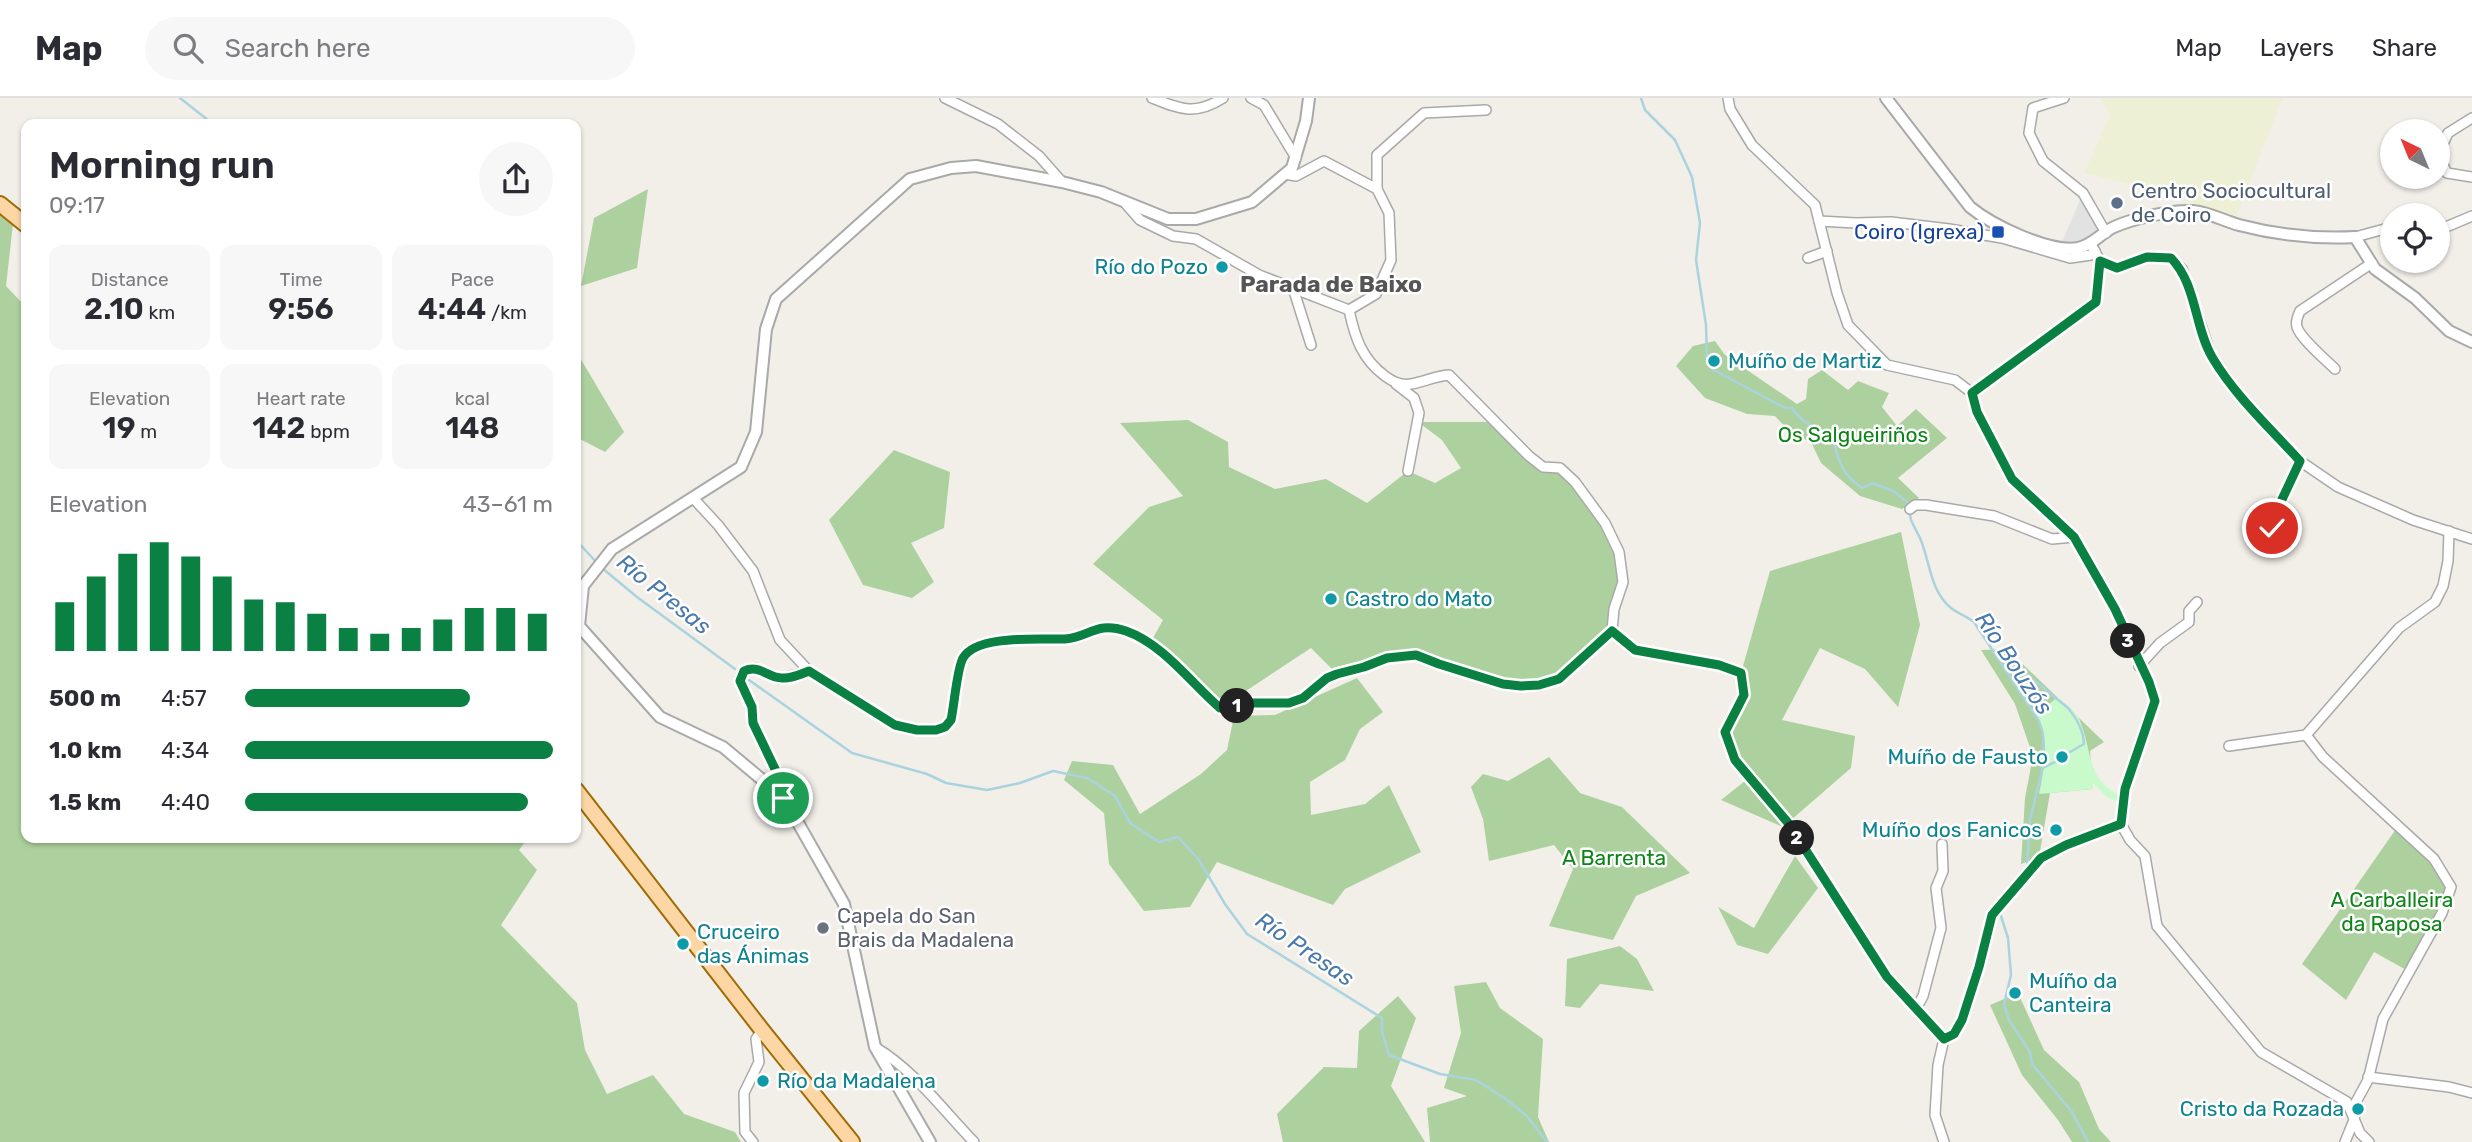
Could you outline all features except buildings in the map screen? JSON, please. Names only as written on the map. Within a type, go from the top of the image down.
[{"type":"main road","points":[[5,208],[21,221]]},
{"type":"main road","points":[[581,796],[852,1142]]},
{"type":"street","points":[[945,98],[998,124],[1039,156],[1062,182]]},
{"type":"street","points":[[1152,98],[1179,109],[1190,110],[1223,98]]},
{"type":"street","points":[[1251,98],[1264,105],[1296,158]]},
{"type":"street","points":[[581,606],[583,586],[612,549],[741,467],[756,432],[766,329],[776,299],[910,179],[951,168],[976,166],[1101,192],[1168,219],[1196,219],[1252,202],[1292,168],[1306,121],[1309,98]]},
{"type":"street","points":[[1728,98],[1730,109],[1752,145],[1815,205],[1848,325],[1887,365],[1955,380],[1972,393],[1977,412],[2012,479],[2074,537],[2115,609],[2155,701],[2125,789],[2121,824],[2130,841],[2145,856],[2157,926],[2261,1052],[2347,1102],[2360,1133],[2369,1142]]},
{"type":"street","points":[[1886,98],[1970,207],[1984,218],[2059,249],[2077,248],[2096,252],[2117,268],[2147,257],[2171,258],[2182,270],[2211,355],[2237,393],[2300,461],[2338,487],[2413,520],[2472,539]]},
{"type":"street","points":[[2064,98],[2034,108],[2029,132],[2043,161],[2083,193],[2106,233]]},
{"type":"street","points":[[1349,310],[1376,294],[1391,260],[1389,212],[1377,189],[1377,155],[1424,113],[1486,110]]},
{"type":"street","points":[[2450,132],[2472,118]]},
{"type":"street","points":[[1285,174],[1296,176],[1324,161],[1377,189]]},
{"type":"street","points":[[2450,173],[2472,177]]},
{"type":"street","points":[[1126,204],[1140,219],[1173,236],[1196,239],[1259,275],[1349,310]]},
{"type":"street","points":[[1972,393],[2096,302],[2096,252],[2106,233],[2114,227],[2150,216],[2194,211],[2240,225],[2294,236],[2355,237],[2380,230]]},
{"type":"street","points":[[2450,225],[2472,216]]},
{"type":"street","points":[[1819,221],[1891,222],[1949,229],[2002,238],[2070,258],[2096,252]]},
{"type":"street","points":[[2355,237],[2375,269],[2449,331],[2472,342]]},
{"type":"street","points":[[1808,258],[1827,251]]},
{"type":"street","points":[[2335,369],[2300,333],[2296,325],[2297,318],[2300,311],[2372,263]]},
{"type":"street","points":[[1293,288],[1311,345]]},
{"type":"street","points":[[1349,310],[1361,351],[1374,368],[1414,398],[1419,413],[1408,471]]},
{"type":"street","points":[[693,498],[719,524],[753,571],[780,640],[809,671],[895,725],[917,730],[936,730],[945,727],[951,720],[963,658],[975,646],[1020,639],[1068,639],[1102,626],[1127,631],[1154,647],[1197,683],[1220,708],[1254,703],[1289,703],[1303,698],[1327,678],[1337,674],[1387,658],[1416,655],[1503,684],[1539,685],[1559,679],[1612,631],[1614,610],[1623,582],[1619,552],[1605,523],[1575,482],[1560,468],[1543,467],[1529,456],[1449,374],[1409,385],[1395,383]]},
{"type":"street","points":[[2272,528],[2278,508],[2300,461]]},
{"type":"street","points":[[1910,509],[1916,505],[1926,505],[1994,516],[2052,539],[2074,537]]},
{"type":"street","points":[[2229,747],[2306,735],[2399,628],[2435,601],[2443,586],[2448,561],[2449,531]]},
{"type":"street","points":[[2139,666],[2160,643],[2189,622],[2189,611],[2196,602]]},
{"type":"street","points":[[581,628],[660,717],[723,747],[783,798]]},
{"type":"street","points":[[1612,631],[1635,650],[1719,665],[1741,673],[1744,695],[1725,732],[1735,760],[1789,824],[1887,977],[1944,1039]]},
{"type":"street","points":[[809,671],[780,679],[755,668],[744,671],[740,681],[752,707],[753,723],[776,771],[783,798],[844,904],[875,1047],[930,1142]]},
{"type":"street","points":[[2306,735],[2323,757],[2434,859],[2451,887],[2442,913],[2383,1019],[2368,1077],[2356,1102],[2354,1120],[2345,1142]]},
{"type":"street","points":[[1944,1039],[1954,1034],[1962,1020],[1992,915],[2041,858],[2066,845],[2121,824]]},
{"type":"street","points":[[1916,1009],[1923,996],[1941,928],[1936,888],[1943,871],[1942,844]]},
{"type":"street","points":[[753,1142],[745,1132],[744,1093],[759,1062],[756,1039],[762,1030]]},
{"type":"street","points":[[1944,1039],[1938,1065],[1936,1115],[1944,1142]]},
{"type":"street","points":[[875,1047],[890,1056],[925,1086],[974,1142]]},
{"type":"street","points":[[2368,1077],[2449,1087],[2472,1093]]},
{"type":"green space","points":[[2100,98],[2283,98],[2234,221],[2171,195],[2084,173],[2110,116]]},
{"type":"green space","points":[[648,189],[637,268],[581,286],[594,218]]},
{"type":"green space","points":[[0,215],[13,224],[6,286],[21,302],[21,843],[524,843],[519,850],[537,870],[501,925],[577,1003],[585,1050],[607,1094],[653,1075],[684,1114],[735,1132],[741,1142],[0,1142]]},
{"type":"green space","name":"Os Salgueiriños","points":[[1715,341],[1725,355],[1797,404],[1806,399],[1808,379],[1822,370],[1848,390],[1858,381],[1889,393],[1882,407],[1897,426],[1916,409],[1947,438],[1898,478],[1919,498],[1902,509],[1860,496],[1821,463],[1811,442],[1792,434],[1775,416],[1747,414],[1705,398],[1676,366],[1693,346]]},
{"type":"green space","points":[[581,359],[624,432],[605,452],[581,440]]},
{"type":"green space","points":[[1188,420],[1228,442],[1229,467],[1275,489],[1326,479],[1367,503],[1408,471],[1435,483],[1461,468],[1442,440],[1418,422],[1497,422],[1543,467],[1560,468],[1575,482],[1619,552],[1623,582],[1612,631],[1559,679],[1521,686],[1416,655],[1337,674],[1311,648],[1220,708],[1149,645],[1163,620],[1093,564],[1149,507],[1183,496],[1120,423]]},
{"type":"green space","points":[[894,450],[950,472],[944,528],[911,543],[934,582],[912,598],[863,585],[829,520]]},
{"type":"green space","points":[[1901,532],[1920,625],[1898,707],[1865,669],[1820,648],[1782,720],[1855,736],[1851,768],[1783,827],[1721,800],[1750,777],[1735,760],[1725,732],[1744,695],[1741,673],[1770,571]]},
{"type":"green space","points":[[2007,649],[2104,742],[2090,751],[2093,789],[2050,793],[2039,857],[2021,864],[2025,798],[2033,756],[2015,704],[1981,650]]},
{"type":"green space","points":[[1357,678],[1383,712],[1360,729],[1345,760],[1310,782],[1311,815],[1365,804],[1389,785],[1421,852],[1345,889],[1333,905],[1217,862],[1190,907],[1144,911],[1109,864],[1104,813],[1064,780],[1072,761],[1113,765],[1140,814],[1201,774],[1227,750],[1234,716],[1275,715]]},
{"type":"green space","points":[[2058,697],[2078,717],[2097,775],[2112,791],[2124,797],[2123,805],[2107,797],[2093,783],[2093,789],[2039,794],[2045,743],[2041,723],[2036,714]]},
{"type":"green space","name":"A Barrenta","points":[[1549,757],[1580,793],[1622,807],[1690,873],[1636,896],[1613,940],[1549,926],[1573,869],[1554,845],[1489,861],[1483,819],[1471,787],[1483,774],[1508,781]]},
{"type":"green space","name":"A Carballeira da Raposa","points":[[2398,826],[2434,859],[2451,887],[2408,971],[2374,952],[2346,1000],[2302,964]]},
{"type":"green space","points":[[1795,856],[1818,888],[1768,954],[1737,945],[1718,907],[1754,928]]},
{"type":"green space","points":[[1620,946],[1637,959],[1654,991],[1600,984],[1580,1008],[1565,1006],[1567,959]]},
{"type":"green space","points":[[1486,982],[1500,1008],[1543,1039],[1538,1117],[1549,1142],[1430,1142],[1427,1108],[1467,1096],[1444,1088],[1461,1033],[1454,986]]},
{"type":"green space","points":[[2018,993],[2044,1050],[2079,1082],[2099,1129],[2111,1142],[2072,1142],[2022,1075],[1990,1005]]},
{"type":"green space","points":[[1398,996],[1416,1018],[1391,1086],[1425,1142],[1283,1142],[1277,1114],[1324,1067],[1357,1068],[1359,1031]]},
{"type":"shaded area","points":[[2083,193],[2106,233],[2091,244],[2059,249]]},
{"type":"waterway","name":"Río Presas","points":[[180,98],[207,119]]},
{"type":"waterway","name":"Río Bouzós","points":[[1641,98],[1645,110],[1675,140],[1692,177],[1700,223],[1696,260],[1706,325],[1707,359],[1712,369],[1785,408],[1792,408],[1815,429],[1832,437],[1842,466],[1849,477],[1862,488],[1873,483],[1895,492],[1908,503],[1939,593],[1951,608],[1974,622],[2039,721],[2043,734],[2044,763],[2030,820],[2027,866],[2009,888]]},
{"type":"waterway","name":"Río Presas","points":[[581,545],[597,563]]},
{"type":"waterway","name":"Río Presas","points":[[602,568],[735,669]]},
{"type":"waterway","points":[[1999,658],[2013,663],[2068,708],[2077,720],[2084,744],[2070,752]]},
{"type":"waterway","name":"Río Presas","points":[[749,680],[852,753],[927,774],[946,783],[987,790],[1020,783],[1053,771],[1087,778],[1115,796],[1130,823],[1159,842],[1178,837],[1199,860],[1225,904],[1247,934],[1382,1018],[1382,1032],[1389,1055],[1440,1074],[1476,1080],[1527,1116],[1547,1142]]},
{"type":"waterway","points":[[2043,768],[2059,760]]},
{"type":"waterway","name":"Río Bouzós","points":[[2000,913],[2008,938],[2011,975],[2004,1004],[2009,1020],[2030,1052],[2032,1064],[2072,1112],[2088,1142]]},
{"type":"place","name":"Centro Sociocultural de Coiro","points":[[2117,203]]},
{"type":"place","name":"Coiro (Igrexa)","points":[[1998,232]]},
{"type":"place","name":"Río do Pozo","points":[[1222,267]]},
{"type":"place","name":"Muíño de Martiz","points":[[1714,361]]},
{"type":"place","name":"Castro do Mato","points":[[1331,599]]},
{"type":"place","name":"Muíño de Fausto","points":[[2062,757]]},
{"type":"place","name":"Muíño dos Fanicos","points":[[2056,830]]},
{"type":"place","name":"Capela do San Brais da Madalena","points":[[823,928]]},
{"type":"place","name":"Cruceiro das Ánimas","points":[[683,944]]},
{"type":"place","name":"Muíño da Canteira","points":[[2015,993]]},
{"type":"place","name":"Río da Madalena","points":[[763,1081]]},
{"type":"place","name":"Cristo da Rozada","points":[[2358,1109]]},
{"type":"district","name":"Parada de Baixo","points":[[1331,284]]},
{"type":"route","points":[[783,798],[776,771],[758,736],[753,723],[752,707],[740,681],[744,671],[750,668],[780,679],[809,671],[895,725],[917,730],[936,730],[945,727],[951,720],[963,658],[975,646],[1020,639],[1068,639],[1102,626],[1127,631],[1154,647],[1197,683],[1220,708],[1254,703],[1289,703],[1303,698],[1327,678],[1337,674],[1387,658],[1416,655],[1503,684],[1539,685],[1559,679],[1612,631],[1635,650],[1719,665],[1741,673],[1744,695],[1725,732],[1735,760],[1789,824],[1887,977],[1944,1039],[1954,1034],[1962,1020],[1992,915],[2041,858],[2066,845],[2121,824],[2125,789],[2155,701],[2115,609],[2074,537],[2012,479],[1977,412],[1972,393],[2096,302],[2100,261],[2117,268],[2147,257],[2171,258],[2182,270],[2211,355],[2237,393],[2300,461],[2278,508],[2272,528]]}]
